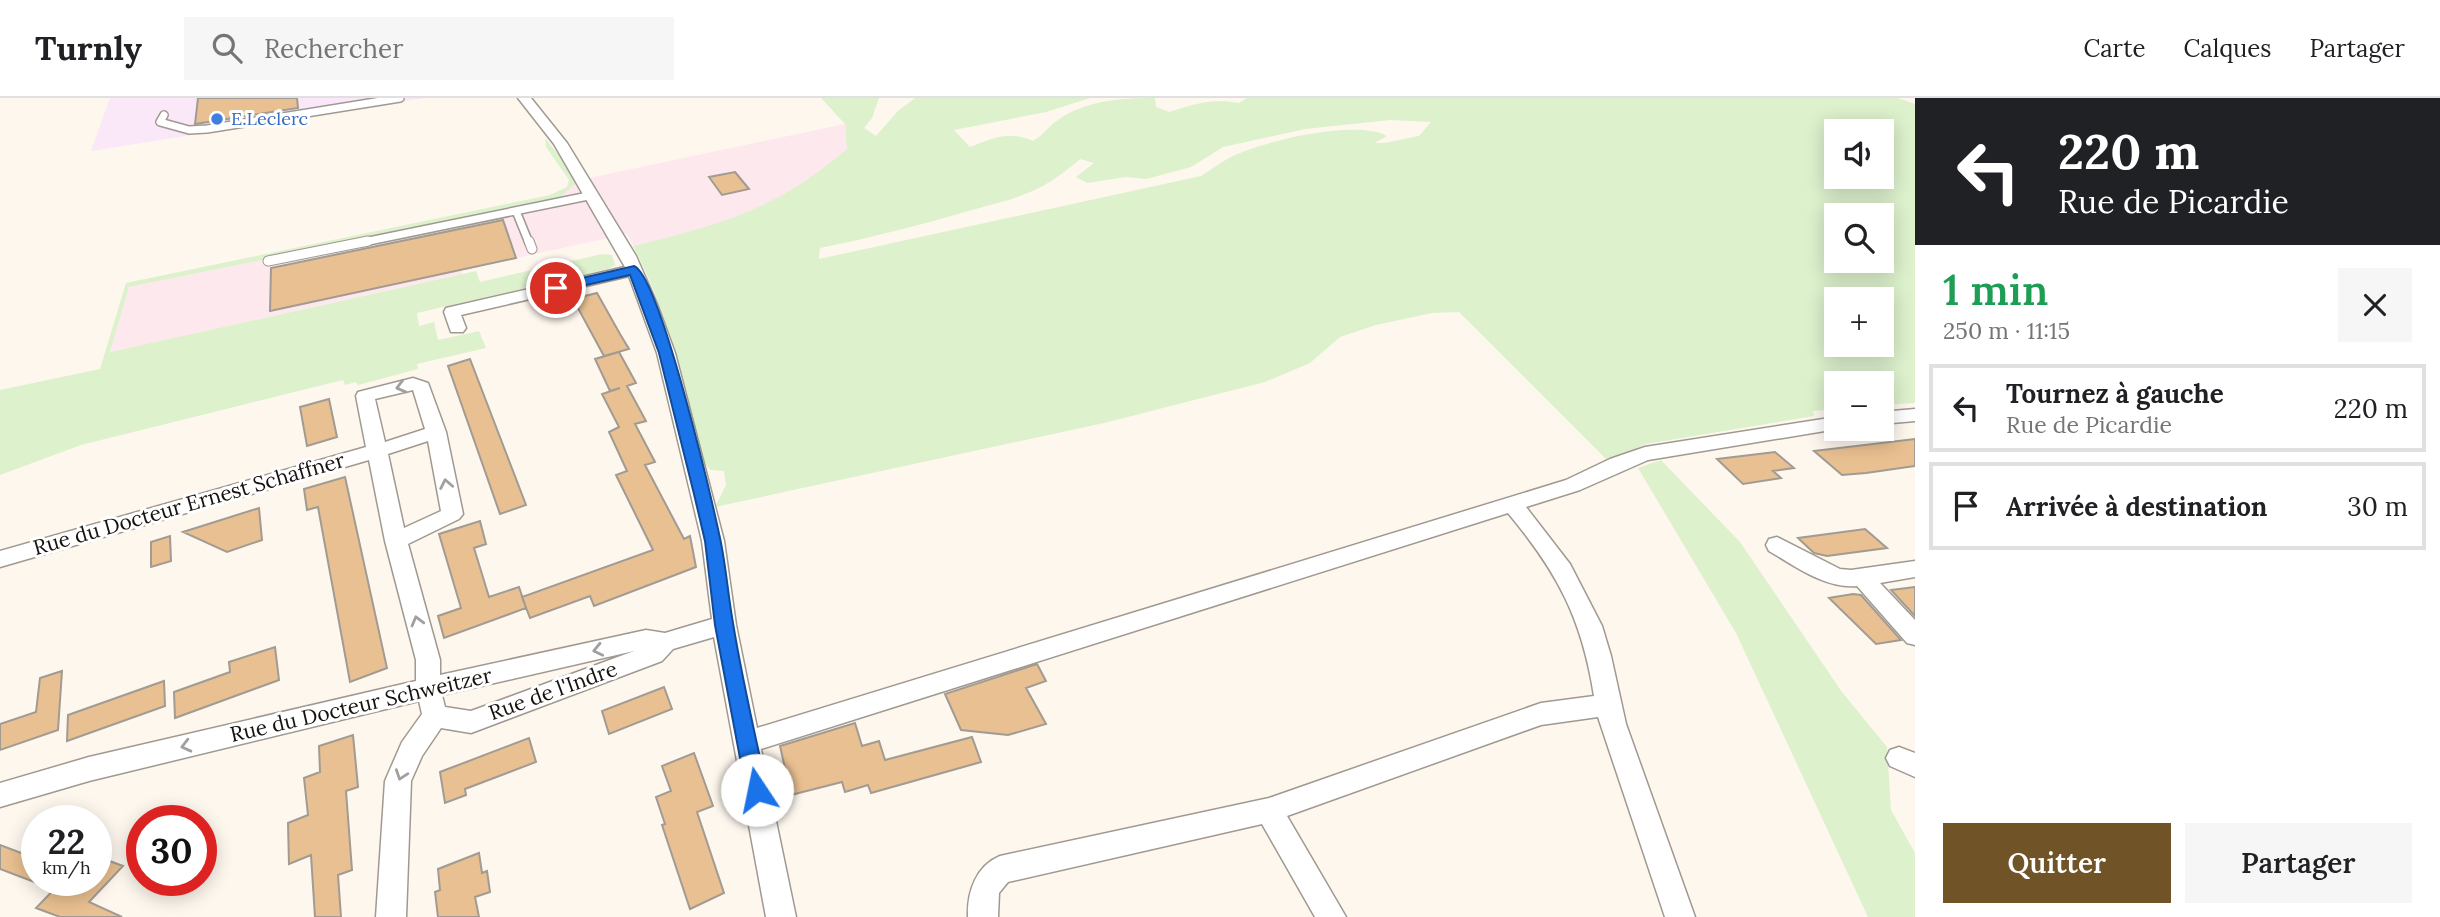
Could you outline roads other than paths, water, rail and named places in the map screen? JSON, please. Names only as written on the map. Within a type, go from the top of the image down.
[{"type":"street","points":[[524,98],[560,143],[593,195],[634,270],[666,353],[713,541],[724,625],[781,917]]},
{"type":"street","points":[[457,328],[452,312],[634,270]]},
{"type":"street","points":[[391,917],[398,781],[411,750],[435,716],[428,688],[428,660],[396,541],[365,397],[413,384],[421,387],[436,432],[452,514],[396,541]]},
{"type":"street","points":[[1894,417],[1915,415]]},
{"type":"street","points":[[747,742],[1573,485],[1645,454],[1824,425]]},
{"type":"street","name":"Rue du Docteur Ernest Schaffner","points":[[0,559],[436,432]]},
{"type":"street","points":[[1512,504],[1560,566],[1597,646],[1607,705],[1640,810],[1680,917]]},
{"type":"street","points":[[1777,545],[1823,572],[1854,579],[1915,569]]},
{"type":"street","points":[[1863,577],[1915,636]]},
{"type":"street","name":"Rue du Docteur Schweitzer","points":[[0,795],[89,769],[428,688],[646,639],[665,642],[724,625]]},
{"type":"street","name":"Rue de l'Indre","points":[[435,716],[471,722],[653,654],[665,642]]},
{"type":"street","points":[[983,917],[982,897],[989,881],[1000,870],[1269,810],[1541,714],[1607,705]]},
{"type":"street","points":[[1269,810],[1331,917]]},
{"type":"lane","points":[[164,115],[160,122],[172,127],[207,129],[400,98]]},
{"type":"lane","points":[[268,261],[593,195]]},
{"type":"lane","points":[[516,211],[532,249]]},
{"type":"place","name":"E.Leclerc","points":[[217,119]]}]
